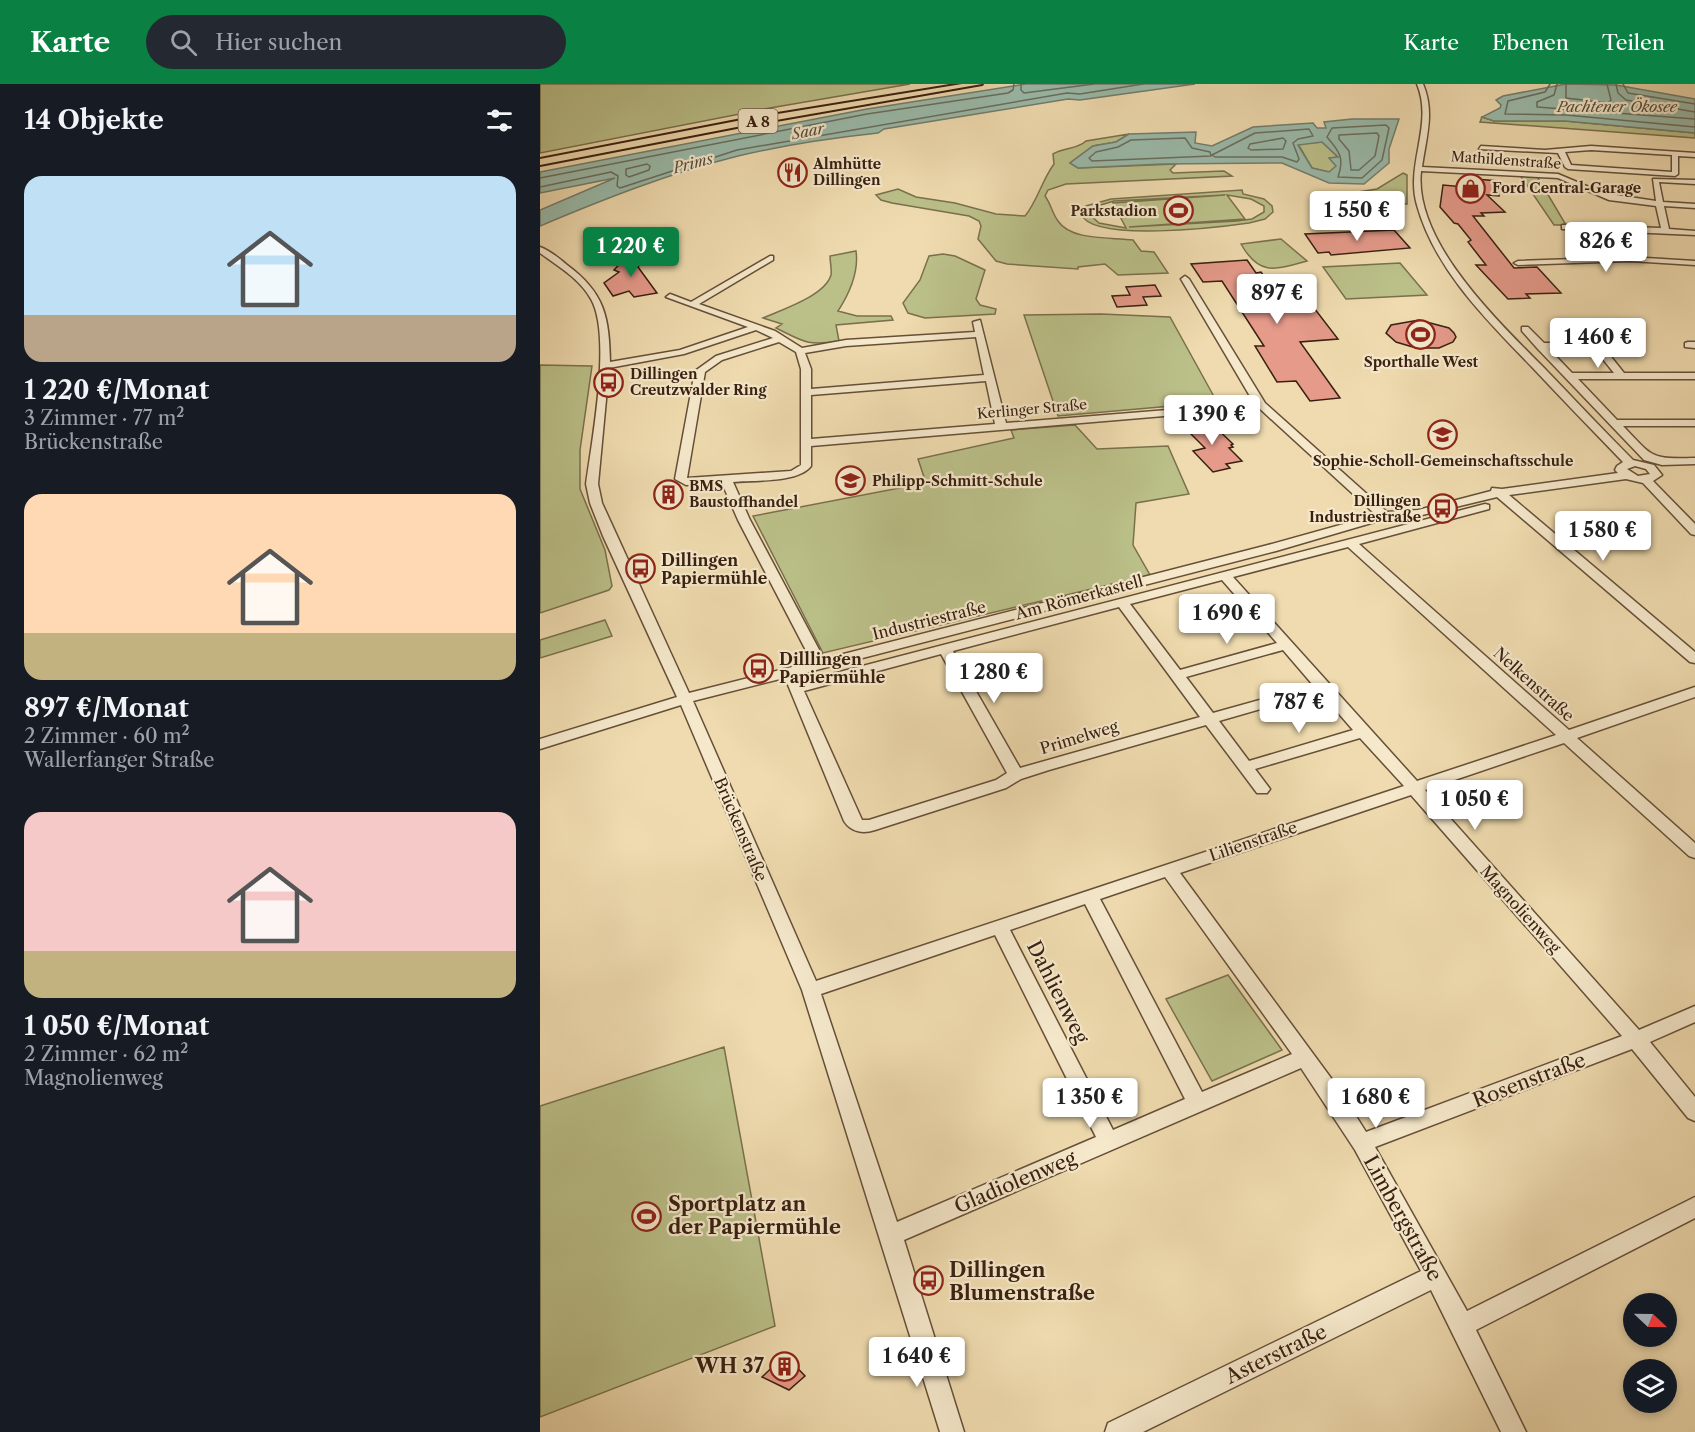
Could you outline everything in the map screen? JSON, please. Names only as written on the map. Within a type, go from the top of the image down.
[{"type":"highway","name":"A 8","points":[[540,161],[744,120],[961,84]]},
{"type":"highway","name":"A 8","points":[[540,161],[747,122],[978,84]]},
{"type":"street","points":[[1420,84],[1426,100],[1427,115],[1417,190],[1425,219],[1449,264],[1495,322],[1626,469]]},
{"type":"street","points":[[1481,148],[1561,151],[1591,148],[1695,155]]},
{"type":"street","points":[[1561,151],[1568,167],[1675,177],[1695,182]]},
{"type":"street","points":[[1675,155],[1675,177]]},
{"type":"street","name":"Mathildenstraße","points":[[1418,169],[1558,176],[1571,179],[1604,196],[1695,206]]},
{"type":"street","points":[[1665,230],[1655,180],[1675,177]]},
{"type":"street","points":[[1565,227],[1695,233]]},
{"type":"street","name":"Brückenstraße","points":[[540,249],[586,285],[602,311],[606,336],[592,492],[609,536],[685,699],[811,990],[952,1432]]},
{"type":"street","points":[[692,304],[770,258]]},
{"type":"street","points":[[1518,262],[1630,259],[1695,263]]},
{"type":"street","points":[[1185,279],[1261,405],[1387,516]]},
{"type":"street","points":[[670,297],[782,338],[800,351],[806,369],[806,466],[801,471],[694,482],[681,479],[697,378],[703,367],[710,362],[782,338]]},
{"type":"street","points":[[977,322],[1001,426]]},
{"type":"street","points":[[603,366],[676,354],[722,341],[756,327]]},
{"type":"street","points":[[1525,329],[1651,460],[1695,461]]},
{"type":"street","points":[[800,351],[846,343],[979,334]]},
{"type":"street","points":[[1540,346],[1597,345],[1620,376]]},
{"type":"street","points":[[1569,376],[1695,376]]},
{"type":"street","points":[[806,392],[989,378]]},
{"type":"street","name":"Kerlinger Straße","points":[[806,443],[1261,405]]},
{"type":"street","points":[[1616,423],[1695,423]]},
{"type":"street","name":"Industriestraße","points":[[540,744],[685,699],[1238,557],[1387,516],[1418,513],[1626,469],[1650,475]]},
{"type":"street","points":[[1650,475],[1695,469]]},
{"type":"street","points":[[1650,475],[1695,531]]},
{"type":"street","points":[[726,479],[744,520],[820,664]]},
{"type":"street","points":[[1500,494],[1695,659]]},
{"type":"street","name":"Am Römerkastell","points":[[797,688],[1350,542],[1500,494]]},
{"type":"street","name":"Nelkenstraße","points":[[1350,542],[1695,852]]},
{"type":"street","name":"Magnolienweg","points":[[1224,575],[1321,687],[1637,1039],[1695,1112]]},
{"type":"street","points":[[1122,602],[1262,789]]},
{"type":"street","points":[[1177,675],[1285,645]]},
{"type":"street","points":[[945,649],[1016,775]]},
{"type":"street","points":[[790,671],[797,688]]},
{"type":"street","name":"Primelweg","points":[[797,688],[852,821],[858,826],[869,826],[1001,784],[1016,775],[1321,687]]},
{"type":"street","name":"Lilienstraße","points":[[811,990],[1695,692]]},
{"type":"street","points":[[1245,767],[1362,732]]},
{"type":"street","name":"Limbergstraße","points":[[1168,869],[1332,1095],[1362,1143],[1462,1325],[1514,1432]]},
{"type":"street","points":[[1089,895],[1198,1104]]},
{"type":"street","name":"Dahlienweg","points":[[999,926],[1109,1142]]},
{"type":"street","name":"Rosenstraße","points":[[1362,1143],[1637,1039],[1695,1014]]},
{"type":"street","name":"Gladiolenweg","points":[[891,1236],[1304,1058]]},
{"type":"street","points":[[1462,1325],[1695,1207]]},
{"type":"street","name":"Asterstraße","points":[[1117,1432],[1436,1276]]},
{"type":"green space","points":[[540,84],[910,84],[770,108],[540,153]]},
{"type":"green space","points":[[1482,117],[1494,121],[1565,121],[1695,133],[1695,138],[1480,122]]},
{"type":"green space","points":[[1129,134],[1116,142],[1093,146],[1070,163],[1078,168],[1176,164],[1170,170],[1173,173],[1224,171],[1232,176],[1066,184],[1048,190],[1045,196],[1056,218],[1064,227],[1082,235],[1133,240],[1141,251],[1154,252],[1168,273],[1118,275],[1105,264],[1078,267],[1078,269],[1007,264],[996,261],[978,239],[981,226],[979,221],[969,216],[892,203],[881,200],[876,195],[898,189],[916,197],[955,203],[996,214],[1025,216],[1054,164],[1053,154],[1079,146],[1086,141]]},
{"type":"green space","points":[[1322,142],[1338,157],[1330,158],[1337,166],[1329,172],[1312,168],[1298,144]]},
{"type":"green space","points":[[1403,173],[1407,175],[1407,204],[1350,195],[1377,189]]},
{"type":"green space","points":[[1520,175],[1537,176],[1566,225],[1554,225]]},
{"type":"green space","name":"Parkstadion","points":[[1242,190],[1243,194],[1264,199],[1272,206],[1273,212],[1265,219],[1249,223],[1159,231],[1108,228],[1090,223],[1081,214],[1086,206],[1111,199]],"holes":[[[1225,195],[1113,203],[1126,228],[1099,223],[1089,214],[1094,207],[1114,201]],[[1227,195],[1251,199],[1264,206],[1264,212],[1252,219],[1237,221],[1129,227],[1245,219]]]},
{"type":"green space","points":[[1281,239],[1307,261],[1277,268],[1261,266],[1254,261],[1241,244]]},
{"type":"green space","points":[[856,251],[856,267],[852,282],[838,311],[857,316],[891,316],[893,320],[836,325],[839,341],[812,343],[800,340],[776,328],[782,324],[763,318],[812,296],[827,283],[831,275],[830,256]]},
{"type":"green space","points":[[943,254],[955,256],[985,270],[976,299],[980,305],[996,309],[995,314],[925,318],[908,313],[903,303],[920,280],[929,256]]},
{"type":"green space","points":[[1400,263],[1427,295],[1346,299],[1323,267]]},
{"type":"green space","points":[[1101,314],[1170,317],[1217,402],[1058,416],[1024,315]]},
{"type":"green space","points":[[540,365],[592,366],[580,450],[580,489],[605,550],[612,586],[609,590],[540,613]]},
{"type":"green space","points":[[1075,425],[1097,449],[1168,446],[1189,494],[1136,503],[1133,545],[1150,575],[823,653],[753,516],[926,483],[918,459],[1014,438],[1011,430]]},
{"type":"green space","points":[[605,620],[612,636],[540,658],[540,640]]},
{"type":"green space","points":[[1228,975],[1282,1050],[1212,1081],[1166,999]]},
{"type":"green space","name":"Sportplatz an der Papiermühle","points":[[724,1047],[775,1326],[540,1417],[540,1106]]},
{"type":"water","points":[[1026,84],[1195,84],[1080,100],[1068,99],[884,129],[878,133],[755,152],[662,178],[540,226],[540,210],[615,178],[540,193],[540,172],[867,109]]},
{"type":"water","name":"Pachtener Ökosee","points":[[1566,84],[1616,85],[1695,99],[1695,133],[1565,121],[1494,121],[1482,117],[1500,108],[1501,105],[1496,100],[1503,96]]},
{"type":"water","points":[[1352,119],[1399,119],[1389,149],[1389,163],[1364,184],[1329,183],[1282,163],[1162,164],[1078,168],[1070,163],[1093,146],[1116,142],[1129,134],[1196,132],[1195,143],[1212,146],[1253,127],[1313,123],[1317,128],[1326,128],[1324,122]],"holes":[[[1322,142],[1338,157],[1329,158],[1336,166],[1329,172],[1312,168],[1298,145]]]},
{"type":"building","points":[[1475,179],[1499,181],[1499,196],[1487,195],[1505,212],[1481,213],[1484,216],[1473,216],[1514,268],[1537,267],[1561,293],[1526,294],[1530,298],[1508,299],[1476,265],[1486,265],[1468,242],[1471,240],[1440,207],[1443,185],[1475,188]]},
{"type":"building","points":[[1394,230],[1410,248],[1331,255],[1329,252],[1318,253],[1305,234]]},
{"type":"building","points":[[652,251],[638,267],[657,293],[634,297],[629,291],[613,296],[604,283],[619,272],[614,270],[628,255]]},
{"type":"building","points":[[1247,260],[1256,273],[1261,272],[1276,293],[1301,291],[1338,339],[1300,342],[1340,398],[1310,401],[1296,381],[1277,382],[1255,346],[1264,346],[1222,281],[1203,282],[1191,264]]},
{"type":"building","points":[[1155,285],[1161,296],[1143,297],[1147,305],[1117,307],[1112,296],[1130,295],[1126,287]]},
{"type":"building","name":"Sporthalle West","points":[[1419,320],[1449,328],[1456,337],[1453,342],[1439,348],[1416,348],[1396,342],[1386,333],[1391,325]]},
{"type":"building","points":[[1208,420],[1233,444],[1231,445],[1233,447],[1229,448],[1242,461],[1226,464],[1230,468],[1213,472],[1193,451],[1205,448],[1182,425]]},
{"type":"building","name":"WH 37","points":[[785,1355],[805,1376],[789,1390],[762,1377]]},
{"type":"place","name":"Almhütte Dillingen","points":[[792,172]]},
{"type":"place","name":"Ford Central-Garage","points":[[1471,188]]},
{"type":"place","name":"Parkstadion","points":[[1178,211]]},
{"type":"place","name":"Sporthalle West","points":[[1421,335]]},
{"type":"place","name":"Dillingen Creutzwalder Ring","points":[[609,382]]},
{"type":"place","name":"Sophie-Scholl-Gemeinschaftsschule","points":[[1443,434]]},
{"type":"place","name":"Philipp-Schmitt-Schule","points":[[851,481]]},
{"type":"place","name":"BMS Baustoffhandel","points":[[668,494]]},
{"type":"place","name":"Dillingen Industriestraße","points":[[1442,509]]},
{"type":"place","name":"Dillingen Papiermühle","points":[[640,569]]},
{"type":"place","name":"Dilllingen Papiermühle","points":[[758,668]]},
{"type":"place","name":"Sportplatz an der Papiermühle","points":[[647,1216]]},
{"type":"place","name":"Dillingen Blumenstraße","points":[[928,1281]]},
{"type":"place","name":"WH 37","points":[[785,1366]]},
{"type":"water label","name":"Saar","points":[[808,131]]},
{"type":"water label","name":"Prims","points":[[693,163]]}]
